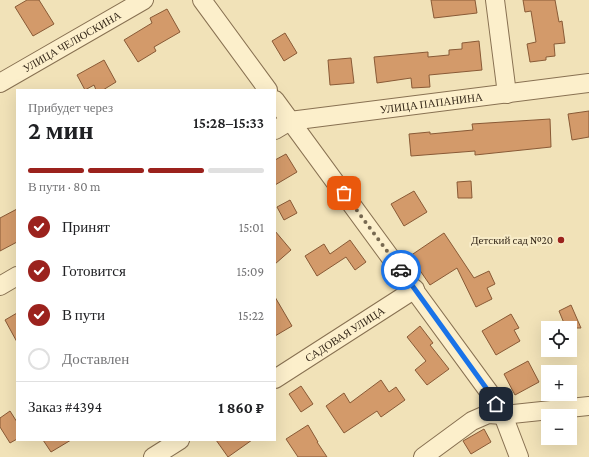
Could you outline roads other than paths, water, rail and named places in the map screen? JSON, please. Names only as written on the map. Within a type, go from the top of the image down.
[{"type":"street","name":"УЛИЦА ЧЕЛЮСКИНА","points":[[0,83],[144,0]]},
{"type":"street","points":[[202,0],[267,89]]},
{"type":"street","points":[[496,0],[507,94]]},
{"type":"street","name":"УЛИЦА ПАПАНИНА","points":[[283,125],[589,83]]},
{"type":"street","points":[[276,103],[283,125],[415,289],[489,392],[503,415],[520,457]]},
{"type":"street","points":[[0,286],[16,277]]},
{"type":"street","name":"САДОВАЯ УЛИЦА","points":[[276,378],[415,289]]},
{"type":"street","points":[[423,457],[472,421],[488,414],[503,415],[589,406]]},
{"type":"street","points":[[153,457],[178,441]]},
{"type":"place","name":"Детский сад №20","points":[[561,240]]}]
